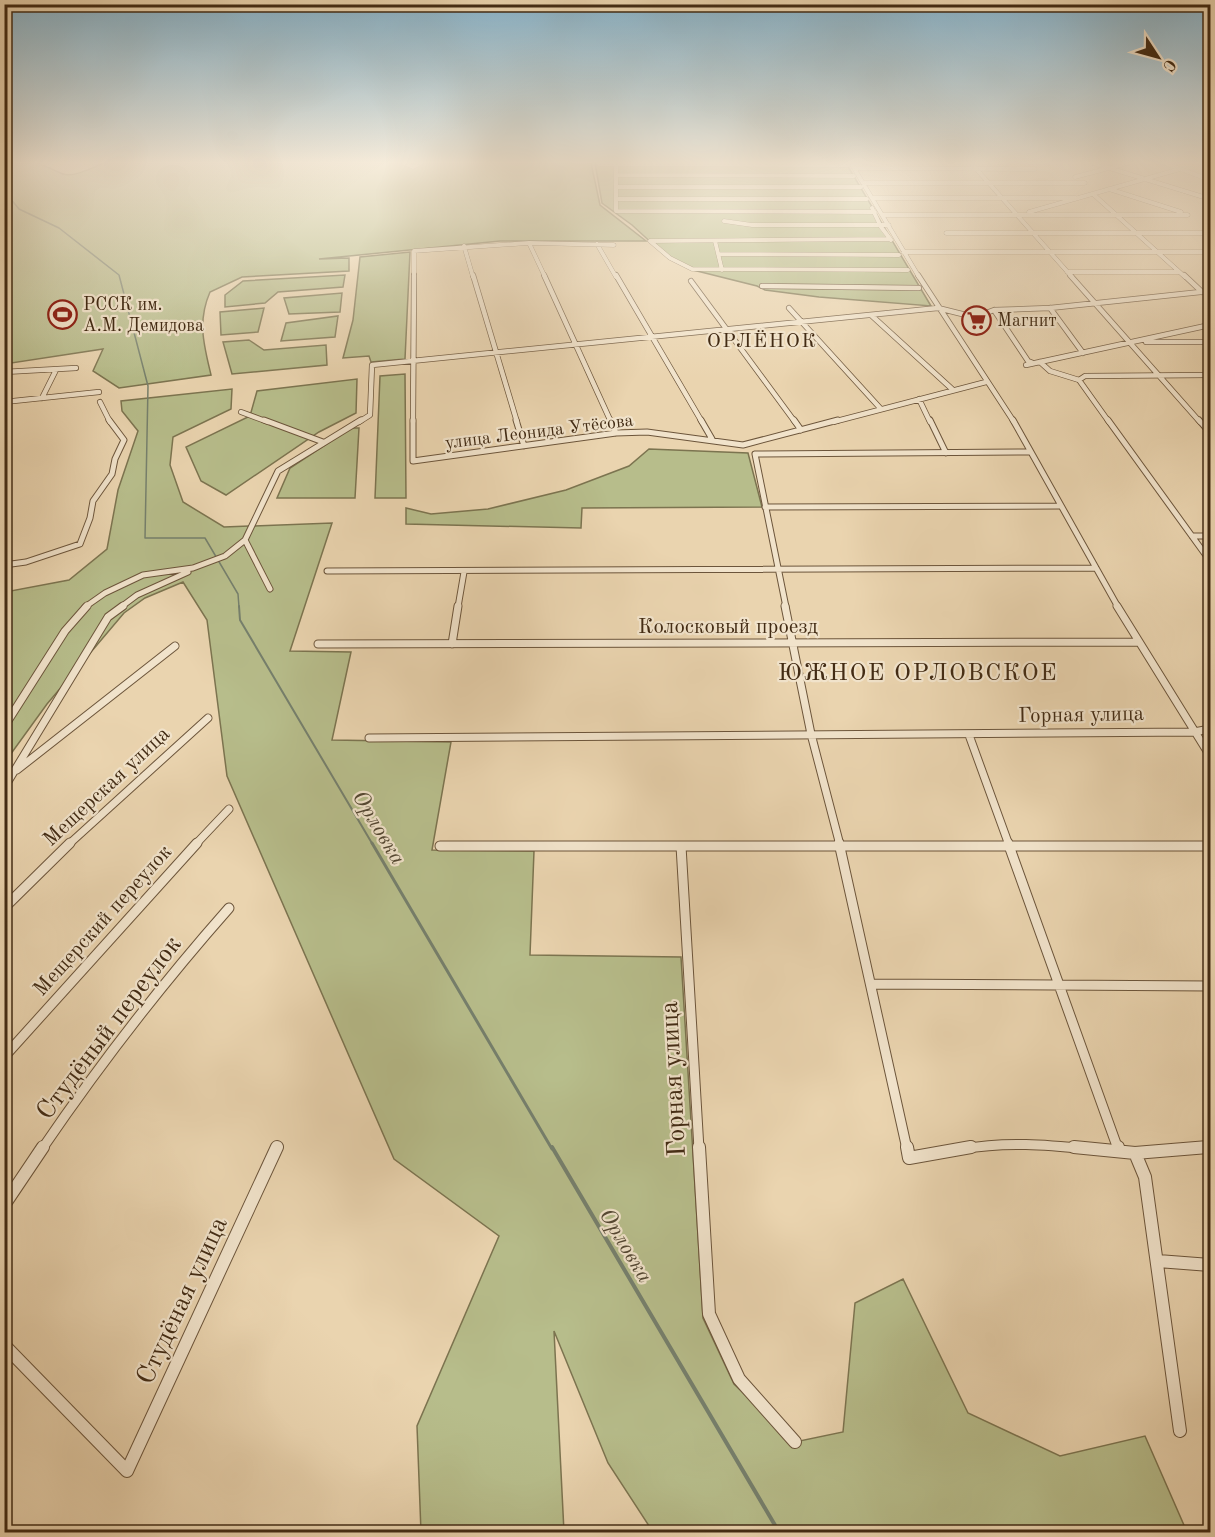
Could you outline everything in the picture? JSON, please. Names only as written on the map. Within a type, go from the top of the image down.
[{"type":"street","points":[[887,235],[1019,430],[1059,507],[1138,642],[1210,756]]},
{"type":"street","points":[[762,286],[919,288],[908,270],[893,235]]},
{"type":"street","points":[[1034,235],[1210,433]]},
{"type":"street","points":[[1138,235],[1202,292]]},
{"type":"street","points":[[890,239],[650,241],[670,258],[693,269],[908,270]]},
{"type":"street","points":[[715,241],[722,270]]},
{"type":"street","points":[[529,243],[616,433]]},
{"type":"street","points":[[411,361],[414,251],[529,243],[614,245]]},
{"type":"street","points":[[597,244],[712,439]]},
{"type":"street","points":[[464,246],[525,446]]},
{"type":"street","points":[[718,254],[1210,252]]},
{"type":"street","points":[[1067,272],[1179,272]]},
{"type":"street","points":[[692,281],[801,430]]},
{"type":"street","points":[[4,727],[65,631],[84,608],[131,579],[205,564],[225,556],[245,540],[278,471],[370,415],[372,365],[938,308],[970,315],[990,313],[994,310],[1096,304],[1210,291]]},
{"type":"street","points":[[789,308],[880,408]]},
{"type":"street","points":[[1050,308],[1083,353]]},
{"type":"street","points":[[994,310],[1028,361],[1033,363]]},
{"type":"street","points":[[871,315],[952,389]]},
{"type":"street","points":[[1026,365],[1210,325]]},
{"type":"street","points":[[1130,342],[1210,342]]},
{"type":"street","name":"улица Леонида Утёсова","points":[[411,361],[413,461],[616,433],[647,432],[743,445],[986,382]]},
{"type":"street","points":[[1040,362],[1050,371],[1079,380],[1210,561]]},
{"type":"street","points":[[4,372],[76,368]]},
{"type":"street","points":[[42,398],[56,370]]},
{"type":"street","points":[[1079,380],[1084,376],[1210,375]]},
{"type":"street","points":[[4,402],[99,392]]},
{"type":"street","points":[[919,399],[946,453]]},
{"type":"street","points":[[4,565],[26,562],[80,544],[88,526],[93,501],[112,474],[115,459],[124,440],[110,423],[105,406],[100,402]]},
{"type":"street","points":[[241,412],[323,442]]},
{"type":"street","points":[[1029,452],[755,454],[811,734],[840,846],[909,1158],[984,1145],[1040,1144],[1135,1154],[1210,1147]]},
{"type":"street","points":[[765,507],[1059,507]]},
{"type":"street","points":[[1192,536],[1210,536]]},
{"type":"street","points":[[245,540],[270,589]]},
{"type":"street","points":[[4,788],[108,617],[137,596],[174,580],[193,568]]},
{"type":"street","points":[[327,571],[1096,568]]},
{"type":"street","points":[[452,644],[464,572]]},
{"type":"street","name":"Колосковый проезд","points":[[318,644],[1138,642]]},
{"type":"street","points":[[14,773],[175,646]]},
{"type":"street","name":"Мещерская улица","points":[[4,908],[81,832],[208,718]]},
{"type":"street","name":"Горная улица","points":[[811,734],[969,735],[1194,732],[1210,729]]},
{"type":"street","points":[[369,738],[811,734]]},
{"type":"street","points":[[969,735],[1119,1151]]},
{"type":"street","name":"Мещерский переулок","points":[[4,1057],[162,880],[229,809]]},
{"type":"street","points":[[440,846],[1210,846]]},
{"type":"street","name":"Горная улица","points":[[681,846],[709,1314],[740,1379],[795,1442]]},
{"type":"street","name":"Студёный переулок","points":[[4,1206],[92,1076],[168,977],[229,908]]},
{"type":"street","points":[[871,984],[1210,986]]},
{"type":"street","name":"Студёная улица","points":[[4,1345],[126,1471],[277,1147]]},
{"type":"street","points":[[1135,1154],[1145,1177],[1180,1431]]},
{"type":"street","points":[[1158,1261],[1210,1265]]},
{"type":"green space","points":[[4,235],[638,235],[646,241],[500,241],[319,259],[349,258],[349,271],[242,277],[210,292],[206,303],[203,334],[211,375],[119,388],[93,371],[103,349],[5,364]]},
{"type":"green space","points":[[643,235],[889,235],[931,306],[765,290],[693,270],[668,258]]},
{"type":"green space","points":[[410,252],[405,359],[371,362],[369,356],[343,358],[353,320],[360,257]]},
{"type":"green space","points":[[345,275],[343,287],[278,292],[265,303],[225,307],[225,295],[243,281]]},
{"type":"green space","points":[[342,293],[340,312],[289,314],[284,298]]},
{"type":"green space","points":[[264,308],[258,332],[221,335],[220,312]]},
{"type":"green space","points":[[338,316],[335,337],[281,341],[286,323]]},
{"type":"green space","points":[[249,340],[264,350],[326,345],[327,365],[232,374],[223,342]]},
{"type":"green space","points":[[405,374],[406,498],[375,498],[380,376]]},
{"type":"green space","points":[[357,379],[356,413],[319,432],[226,495],[201,481],[186,447],[250,416],[257,391]]},
{"type":"green space","points":[[232,389],[231,409],[173,437],[170,465],[183,502],[224,527],[332,523],[290,651],[351,652],[332,740],[451,742],[432,850],[534,851],[530,955],[681,957],[703,1318],[734,1384],[795,1442],[843,1432],[855,1303],[903,1279],[968,1413],[1060,1456],[1145,1436],[1187,1532],[653,1532],[608,1463],[554,1331],[564,1532],[421,1532],[417,1426],[499,1236],[394,1159],[227,776],[207,620],[183,582],[145,598],[124,613],[47,704],[5,762],[5,592],[69,580],[107,549],[118,490],[138,431],[122,411],[121,401]]},
{"type":"green space","points":[[351,428],[359,428],[355,498],[277,498],[290,468]]},
{"type":"green space","points":[[649,449],[748,453],[762,507],[582,508],[581,528],[406,524],[406,508],[431,514],[488,509],[566,490],[629,466]]},
{"type":"waterway","name":"Орловка","points":[[68,235],[119,275],[148,386],[145,538],[205,538],[238,594],[239,607]]},
{"type":"waterway","name":"Орловка","points":[[239,606],[240,620],[373,845]]},
{"type":"waterway","name":"Орловка","points":[[372,843],[552,1149]]},
{"type":"waterway","name":"Орловка","points":[[552,1147],[779,1532]]},
{"type":"place","name":"РССК им. А.М. Демидова","points":[[62,314]]},
{"type":"place","name":"Магнит","points":[[976,320]]},
{"type":"district","name":"ОРЛЁНОК","points":[[762,340]]},
{"type":"district","name":"ЮЖНОЕ ОРЛОВСКОЕ","points":[[918,672]]}]
